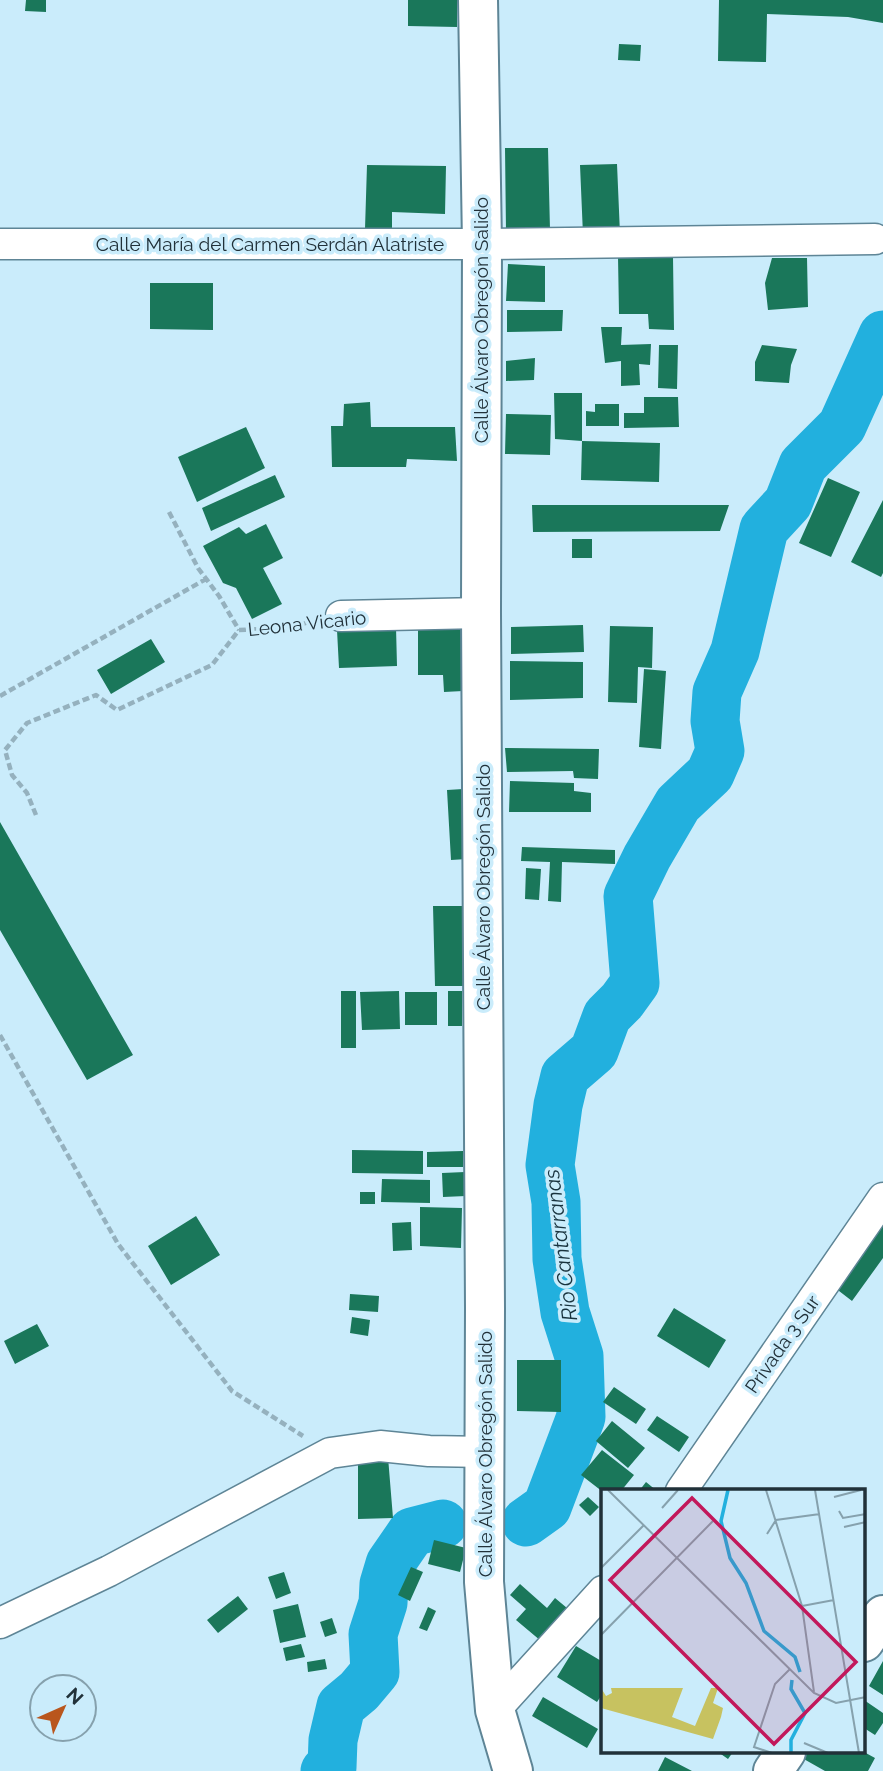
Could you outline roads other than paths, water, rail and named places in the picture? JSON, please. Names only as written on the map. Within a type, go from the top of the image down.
[{"type":"street","name":"Calle Álvaro Obregón Salido","points":[[478,0],[482,244],[481,612],[486,1452],[484,1581],[495,1710],[513,1771]]},
{"type":"street","name":"Calle María del Carmen Serdán Alatriste","points":[[0,244],[482,244],[875,239]]},
{"type":"street","name":"Leona Vicario","points":[[341,616],[481,612]]},
{"type":"street","name":"Privada 3 Sur","points":[[682,1489],[883,1198]]},
{"type":"street","points":[[0,1623],[109,1571],[330,1453],[380,1446],[429,1451],[486,1452]]},
{"type":"street","points":[[495,1710],[601,1593]]},
{"type":"street","points":[[866,1639],[883,1615]]},
{"type":"street","points":[[773,1771],[785,1754]]},
{"type":"waterway","name":"Rio Cantarranas","points":[[526,1522],[547,1507],[581,1417],[579,1356],[565,1312],[557,1259],[556,1202],[550,1165],[565,1076],[594,1051],[607,1016],[635,983],[628,896],[678,804],[710,774],[720,751],[715,721],[717,692],[735,651],[764,529],[788,503],[803,465],[842,426],[883,335]]},
{"type":"waterway","name":"Rio Cantarranas","points":[[325,1771],[332,1767],[333,1740],[341,1706],[359,1691],[375,1672],[373,1634],[383,1603],[384,1584],[390,1564],[412,1532],[443,1524]]}]
